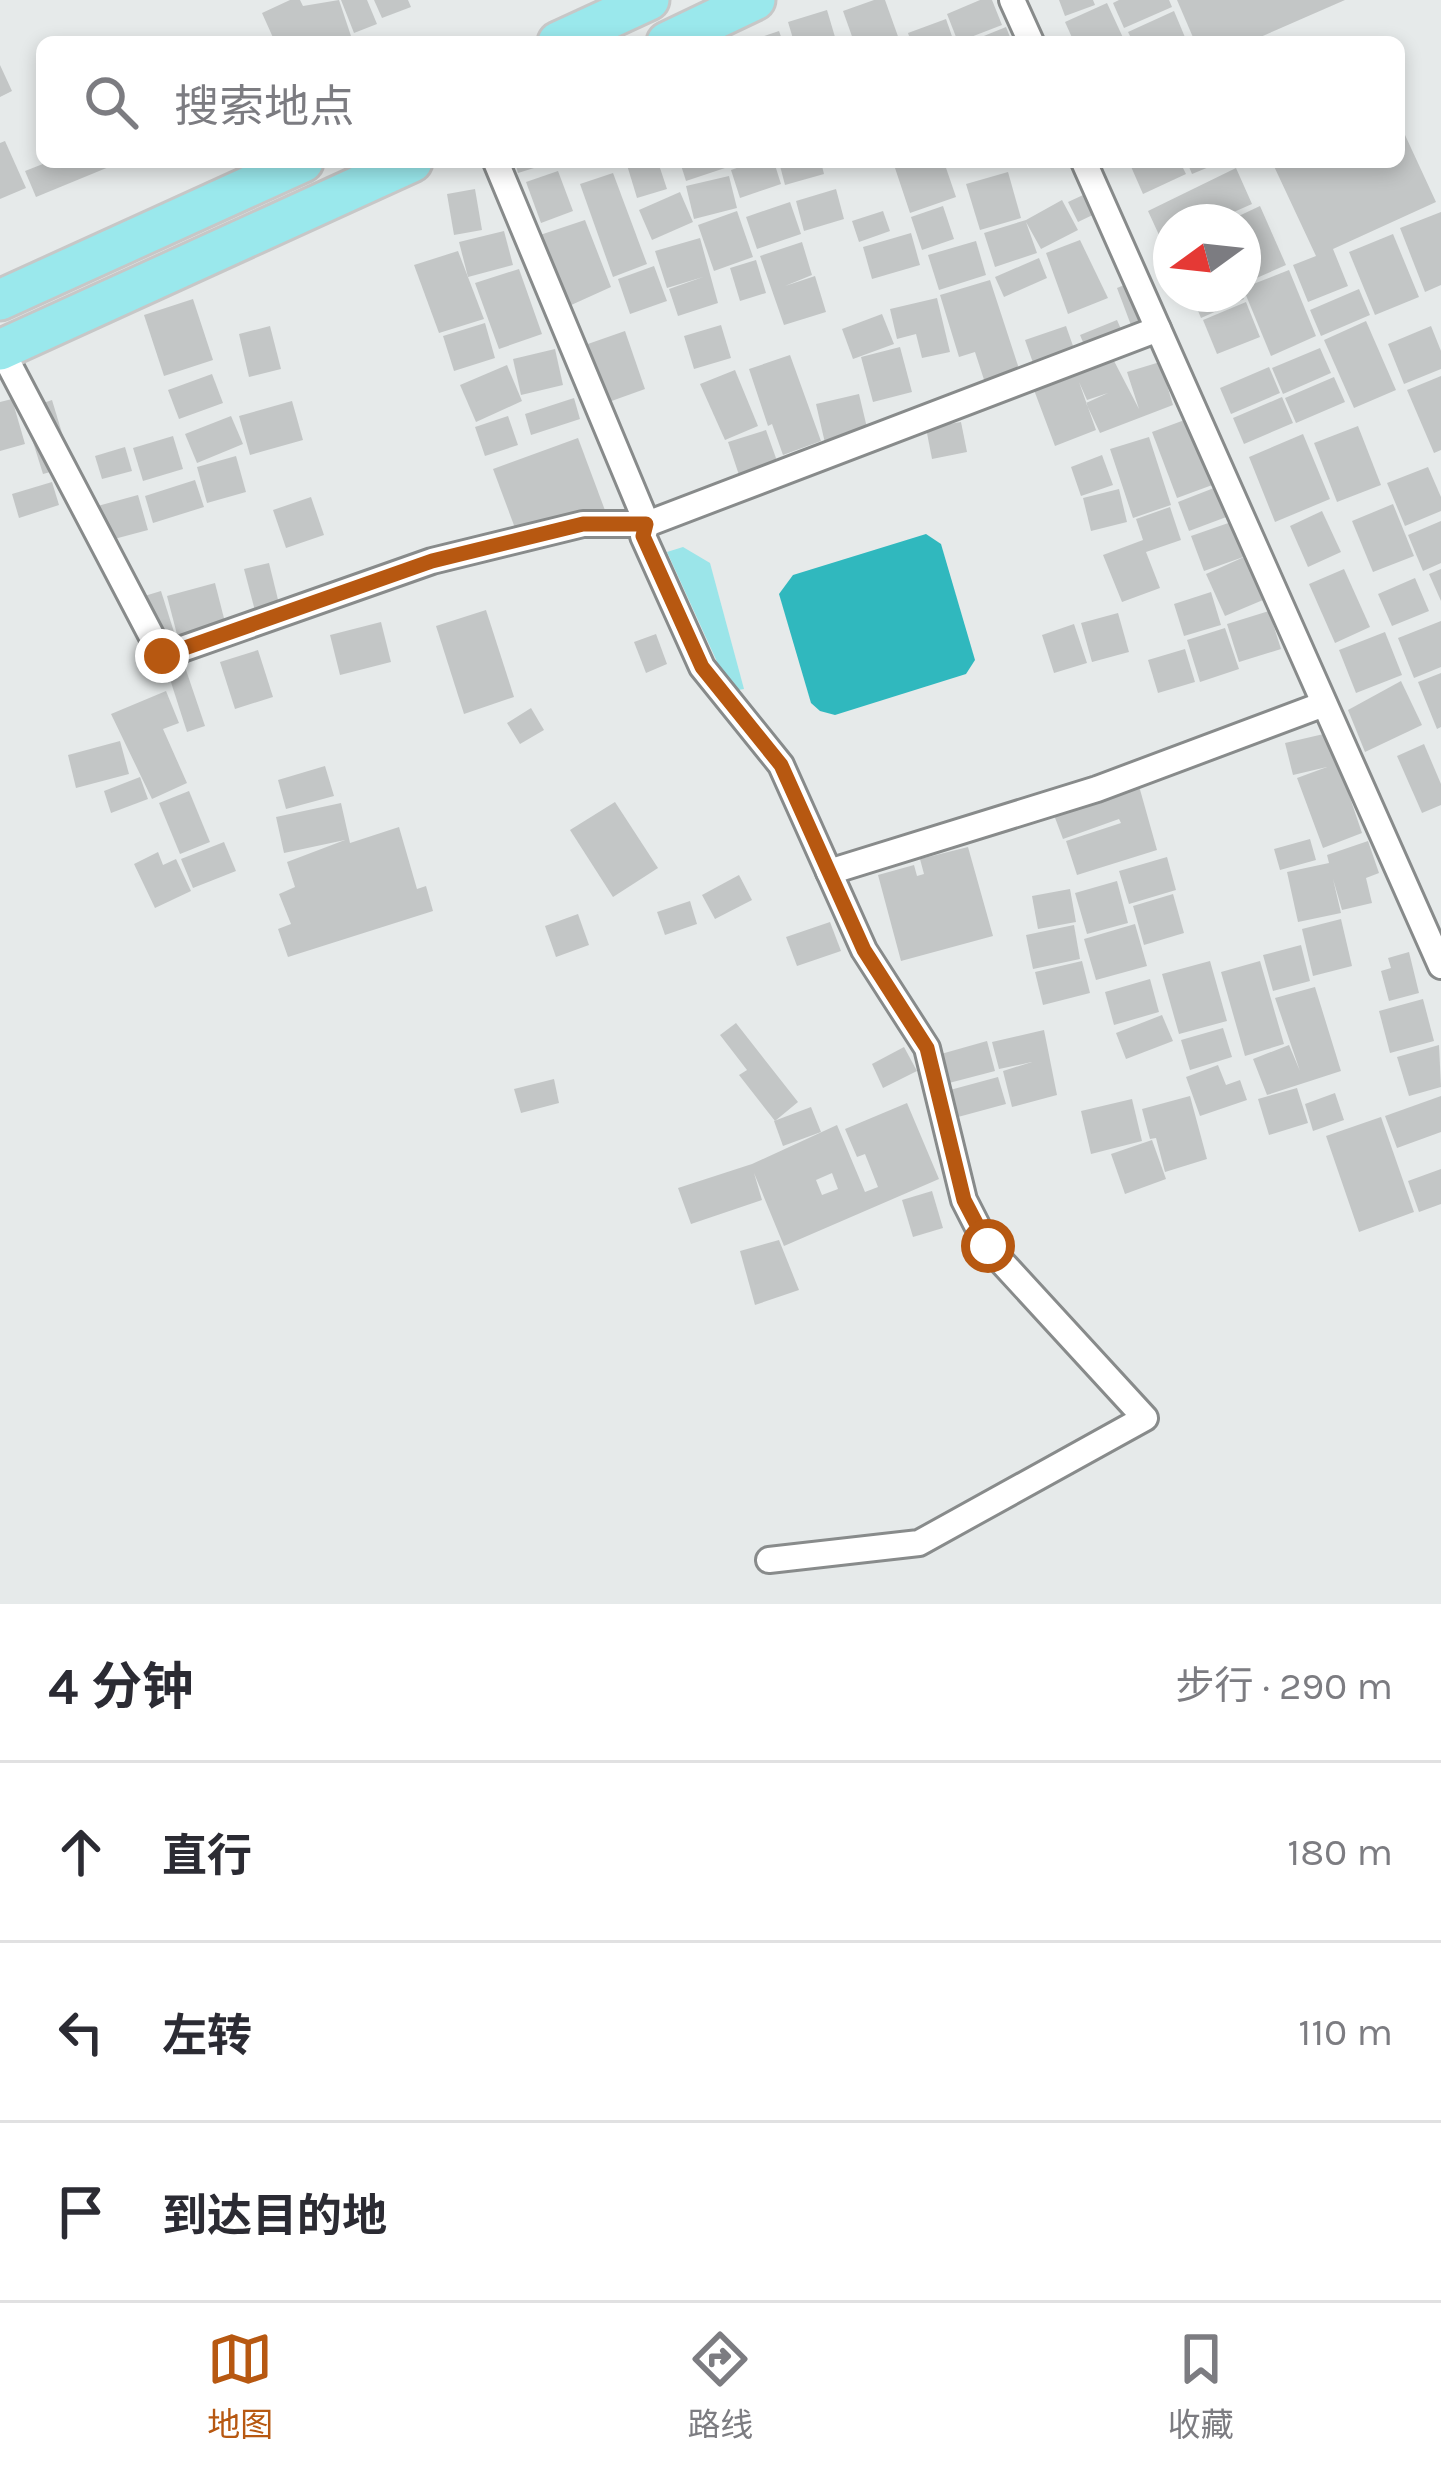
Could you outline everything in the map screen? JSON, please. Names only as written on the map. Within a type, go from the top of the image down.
[{"type":"main road","points":[[571,36],[649,0]]},
{"type":"main road","points":[[679,36],[754,0]]},
{"type":"main road","points":[[0,300],[290,168]]},
{"type":"main road","points":[[1,350],[399,168]]},
{"type":"street","points":[[1012,0],[1028,36]]},
{"type":"street","points":[[498,168],[646,524],[643,536],[702,667],[781,765],[864,950],[927,1048],[964,1200],[988,1246],[1145,1418],[919,1543],[770,1560]]},
{"type":"street","points":[[1087,168],[1441,966]]},
{"type":"street","points":[[1,350],[162,656],[432,561],[583,524],[646,524],[1158,328]]},
{"type":"street","points":[[829,872],[1097,789],[1324,704]]},
{"type":"shaded area","points":[[926,534],[941,544],[975,660],[966,674],[835,715],[820,711],[811,703],[779,594],[793,575]]},
{"type":"shaded area","points":[[683,547],[710,563],[744,689],[738,690],[718,664],[667,552]]},
{"type":"building","points":[[290,0],[300,0],[303,6],[339,0],[351,36],[272,36],[262,13]]},
{"type":"building","points":[[341,0],[367,0],[377,24],[354,33]]},
{"type":"building","points":[[374,0],[408,0],[411,7],[382,18]]},
{"type":"building","points":[[885,0],[898,36],[852,36],[843,11]]},
{"type":"building","points":[[992,0],[1002,25],[974,36],[956,36],[947,14]]},
{"type":"building","points":[[1059,0],[1093,0],[1095,5],[1065,16]]},
{"type":"building","points":[[1169,0],[1172,7],[1124,28],[1113,3]]},
{"type":"building","points":[[1177,0],[1345,0],[1263,36],[1192,36]]},
{"type":"building","points":[[1107,3],[1122,36],[1071,36],[1065,22]]},
{"type":"building","points":[[827,10],[835,36],[792,36],[788,22]]},
{"type":"building","points":[[1174,11],[1184,36],[1130,36],[1128,32]]},
{"type":"building","points":[[946,19],[952,36],[909,36]]},
{"type":"building","points":[[1006,27],[1010,36],[984,36]]},
{"type":"building","points":[[0,65],[12,91],[0,97]]},
{"type":"building","points":[[1405,135],[1436,202],[1333,249],[1348,286],[1308,302],[1293,265],[1316,256],[1275,168],[1405,168]]},
{"type":"building","points":[[5,141],[26,188],[0,199],[0,143]]},
{"type":"building","points":[[36,167],[106,168],[36,197],[25,171]]},
{"type":"building","points":[[628,168],[660,168],[667,189],[637,198]]},
{"type":"building","points":[[682,168],[725,168],[686,181]]},
{"type":"building","points":[[776,168],[781,184],[740,198],[731,170]]},
{"type":"building","points":[[781,168],[822,168],[824,174],[785,185]]},
{"type":"building","points":[[895,168],[946,168],[956,197],[910,213]]},
{"type":"building","points":[[1132,168],[1183,168],[1186,174],[1143,194]]},
{"type":"building","points":[[1236,168],[1252,204],[1162,204]]},
{"type":"building","points":[[558,171],[573,211],[541,223],[526,182]]},
{"type":"building","points":[[1008,172],[1021,218],[980,230],[966,184]]},
{"type":"building","points":[[613,173],[647,264],[613,277],[580,184]]},
{"type":"building","points":[[729,176],[737,208],[694,219],[686,186]]},
{"type":"building","points":[[475,189],[482,230],[454,235],[447,194]]},
{"type":"building","points":[[836,189],[844,219],[804,231],[796,201]]},
{"type":"building","points":[[1094,190],[1103,210],[1078,222],[1068,202]]},
{"type":"building","points":[[680,192],[693,222],[652,240],[639,210]]},
{"type":"building","points":[[1062,200],[1078,230],[1041,249],[1026,222],[1037,253],[995,267],[984,233],[1026,220]]},
{"type":"building","points":[[790,202],[801,234],[757,249],[746,217]]},
{"type":"building","points":[[943,206],[954,239],[922,250],[911,217]]},
{"type":"building","points":[[1261,208],[1286,265],[1261,276]]},
{"type":"building","points":[[737,211],[753,257],[714,271],[698,225]]},
{"type":"building","points":[[883,211],[890,231],[859,242],[852,221]]},
{"type":"building","points":[[1441,212],[1441,285],[1425,292],[1400,228]]},
{"type":"building","points":[[585,220],[611,287],[569,306],[553,267],[534,274],[522,241]]},
{"type":"building","points":[[504,231],[513,265],[468,277],[459,242]]},
{"type":"building","points":[[911,233],[920,265],[872,279],[863,247]]},
{"type":"building","points":[[1393,234],[1419,297],[1375,315],[1349,252]]},
{"type":"building","points":[[700,238],[718,303],[678,316],[669,289],[703,277],[667,288],[655,251]]},
{"type":"building","points":[[1080,240],[1108,298],[1068,314],[1046,253]]},
{"type":"building","points":[[976,241],[986,275],[939,290],[928,255]]},
{"type":"building","points":[[802,242],[812,275],[785,286],[815,276],[826,312],[784,325],[760,256]]},
{"type":"building","points":[[458,251],[484,319],[439,333],[414,265]]},
{"type":"building","points":[[1039,258],[1047,278],[1004,297],[995,277]]},
{"type":"building","points":[[756,260],[766,293],[740,301],[730,268]]},
{"type":"building","points":[[654,266],[667,301],[630,314],[618,279]]},
{"type":"building","points":[[519,269],[542,334],[499,349],[475,283]]},
{"type":"building","points":[[1289,270],[1316,336],[1271,356],[1253,312],[1261,312],[1261,281]]},
{"type":"building","points":[[1139,279],[1156,324],[1134,333],[1117,288]]},
{"type":"building","points":[[990,280],[1023,381],[988,392],[975,352],[959,357],[940,295]]},
{"type":"building","points":[[1359,289],[1370,315],[1321,336],[1310,310]]},
{"type":"building","points":[[937,298],[950,352],[922,358],[916,334],[897,339],[890,309]]},
{"type":"building","points":[[193,299],[213,360],[164,376],[144,315]]},
{"type":"building","points":[[1222,312],[1250,312],[1260,337],[1217,354],[1203,320]]},
{"type":"building","points":[[882,314],[894,344],[853,359],[842,329]]},
{"type":"building","points":[[1117,320],[1128,345],[1091,361],[1080,335]]},
{"type":"building","points":[[1366,321],[1396,390],[1354,408],[1324,340]]},
{"type":"building","points":[[485,323],[495,358],[454,371],[443,336]]},
{"type":"building","points":[[721,325],[731,358],[694,369],[684,336]]},
{"type":"building","points":[[270,326],[281,369],[249,377],[239,334]]},
{"type":"building","points":[[1066,326],[1079,363],[1038,377],[1025,340]]},
{"type":"building","points":[[1431,326],[1441,351],[1441,369],[1404,384],[1388,344]]},
{"type":"building","points":[[625,331],[645,389],[606,403],[585,345]]},
{"type":"building","points":[[900,347],[912,392],[873,402],[861,357]]},
{"type":"building","points":[[1320,348],[1331,373],[1283,394],[1272,368]]},
{"type":"building","points":[[555,349],[563,385],[521,395],[513,359]]},
{"type":"building","points":[[790,355],[821,441],[783,455],[749,369]]},
{"type":"building","points":[[1113,359],[1139,409],[1127,372],[1160,362],[1173,405],[1100,433],[1088,407],[1096,430],[1055,446],[1034,390]]},
{"type":"building","points":[[507,365],[522,401],[476,422],[460,385]]},
{"type":"building","points":[[1269,367],[1280,393],[1231,414],[1220,388]]},
{"type":"building","points":[[735,370],[758,426],[725,440],[700,384]]},
{"type":"building","points":[[212,374],[223,403],[179,419],[168,390]]},
{"type":"building","points":[[1441,376],[1441,450],[1434,453],[1407,390]]},
{"type":"building","points":[[1334,377],[1345,402],[1296,423],[1285,398]]},
{"type":"building","points":[[859,394],[868,432],[825,443],[816,404]]},
{"type":"building","points":[[1282,397],[1293,423],[1244,444],[1233,418]]},
{"type":"building","points":[[574,398],[580,419],[531,435],[525,414]]},
{"type":"building","points":[[12,399],[25,444],[0,451],[0,402]]},
{"type":"building","points":[[52,400],[72,466],[43,474],[23,410]]},
{"type":"building","points":[[292,401],[303,440],[250,455],[239,416]]},
{"type":"building","points":[[231,416],[243,444],[197,463],[185,434]]},
{"type":"building","points":[[508,416],[518,445],[485,456],[475,427]]},
{"type":"building","points":[[1190,418],[1215,484],[1177,498],[1152,432]]},
{"type":"building","points":[[961,422],[967,452],[932,459],[926,428]]},
{"type":"building","points":[[1358,426],[1381,485],[1337,502],[1314,443]]},
{"type":"building","points":[[766,430],[777,461],[739,475],[728,442]]},
{"type":"building","points":[[1303,434],[1330,499],[1275,522],[1249,457]]},
{"type":"building","points":[[173,436],[183,469],[143,481],[133,448]]},
{"type":"building","points":[[1149,437],[1171,505],[1133,518],[1110,449]]},
{"type":"building","points":[[578,438],[606,513],[521,544],[493,469]]},
{"type":"building","points":[[125,447],[132,471],[102,479],[95,456]]},
{"type":"building","points":[[1102,455],[1113,485],[1081,496],[1071,467]]},
{"type":"building","points":[[236,456],[246,492],[207,503],[197,467]]},
{"type":"building","points":[[1428,467],[1441,497],[1441,511],[1405,526],[1387,483]]},
{"type":"building","points":[[195,480],[204,507],[153,523],[145,496]]},
{"type":"building","points":[[52,482],[59,505],[19,518],[12,494]]},
{"type":"building","points":[[1219,486],[1229,516],[1189,531],[1178,502]]},
{"type":"building","points":[[1119,489],[1127,522],[1091,531],[1083,498]]},
{"type":"building","points":[[138,495],[148,530],[103,542],[94,507]]},
{"type":"building","points":[[311,497],[324,535],[286,548],[273,510]]},
{"type":"building","points":[[1393,504],[1414,556],[1373,572],[1352,521]]},
{"type":"building","points":[[1170,507],[1181,540],[1146,552],[1160,588],[1122,602],[1103,555],[1143,540],[1136,519]]},
{"type":"building","points":[[1322,511],[1341,552],[1308,567],[1290,526]]},
{"type":"building","points":[[1237,520],[1249,555],[1204,571],[1191,536]]},
{"type":"building","points":[[1441,521],[1441,563],[1423,571],[1408,535]]},
{"type":"building","points":[[1244,557],[1263,600],[1225,616],[1206,574]]},
{"type":"building","points":[[269,563],[282,616],[258,622],[244,569]]},
{"type":"building","points":[[1344,569],[1370,627],[1335,643],[1309,584]]},
{"type":"building","points":[[1441,569],[1441,601],[1429,574]]},
{"type":"building","points":[[1415,578],[1429,611],[1392,626],[1378,594]]},
{"type":"building","points":[[215,583],[228,634],[180,646],[167,596]]},
{"type":"building","points":[[161,591],[181,654],[148,665],[128,601]]},
{"type":"building","points":[[1211,592],[1221,625],[1184,636],[1174,604]]},
{"type":"building","points":[[486,610],[514,697],[464,714],[436,626]]},
{"type":"building","points":[[1269,611],[1281,649],[1239,662],[1227,624]]},
{"type":"building","points":[[1118,613],[1129,652],[1092,662],[1081,623]]},
{"type":"building","points":[[1441,621],[1441,667],[1414,678],[1398,638]]},
{"type":"building","points":[[381,622],[391,662],[340,675],[330,635]]},
{"type":"building","points":[[1074,624],[1087,663],[1054,673],[1042,635]]},
{"type":"building","points":[[1225,628],[1239,669],[1200,682],[1187,640]]},
{"type":"building","points":[[1385,632],[1402,675],[1356,693],[1339,650]]},
{"type":"building","points":[[656,634],[667,664],[646,673],[634,642]]},
{"type":"building","points":[[1185,649],[1195,682],[1158,693],[1148,660]]},
{"type":"building","points":[[258,650],[273,697],[235,709],[220,662]]},
{"type":"building","points":[[185,667],[205,726],[187,732],[168,673]]},
{"type":"building","points":[[1441,673],[1441,727],[1437,729],[1418,682]]},
{"type":"building","points":[[1401,681],[1422,725],[1365,752],[1348,710]]},
{"type":"building","points":[[166,691],[179,723],[163,729],[187,783],[152,799],[111,714]]},
{"type":"building","points":[[531,708],[544,730],[520,744],[507,723]]},
{"type":"building","points":[[1328,733],[1362,833],[1323,848],[1297,778],[1327,767],[1293,775],[1285,743]]},
{"type":"building","points":[[120,741],[129,774],[76,788],[68,755]]},
{"type":"building","points":[[1424,744],[1441,784],[1441,805],[1422,813],[1397,756]]},
{"type":"building","points":[[325,766],[334,796],[286,809],[278,780]]},
{"type":"building","points":[[140,777],[148,799],[111,813],[104,791]]},
{"type":"building","points":[[1139,786],[1157,850],[1077,875],[1066,841],[1121,823],[1119,819],[1063,839],[1054,815]]},
{"type":"building","points":[[189,791],[210,842],[180,854],[159,803]]},
{"type":"building","points":[[615,802],[658,868],[613,897],[570,830]]},
{"type":"building","points":[[341,803],[350,843],[399,827],[417,889],[426,886],[433,911],[288,957],[278,929],[291,924],[279,894],[295,887],[287,862],[345,840],[284,853],[276,817]]},
{"type":"building","points":[[1310,839],[1316,860],[1280,870],[1274,849]]},
{"type":"building","points":[[1368,841],[1379,873],[1366,878],[1372,903],[1342,910],[1333,879],[1341,913],[1298,922],[1287,872],[1329,863],[1327,855]]},
{"type":"building","points":[[224,842],[236,871],[193,888],[181,859]]},
{"type":"building","points":[[968,847],[993,936],[901,961],[878,875],[914,865],[917,876],[924,874],[920,859]]},
{"type":"building","points":[[158,852],[163,865],[176,859],[191,891],[155,908],[134,864]]},
{"type":"building","points":[[1167,857],[1176,890],[1129,904],[1119,871]]},
{"type":"building","points":[[739,875],[752,900],[715,919],[702,895]]},
{"type":"building","points":[[1117,881],[1128,923],[1087,934],[1075,893]]},
{"type":"building","points":[[1070,889],[1076,922],[1038,929],[1032,896]]},
{"type":"building","points":[[1173,894],[1184,933],[1144,945],[1133,906]]},
{"type":"building","points":[[690,901],[697,924],[665,935],[657,912]]},
{"type":"building","points":[[578,914],[589,945],[556,957],[545,926]]},
{"type":"building","points":[[1341,919],[1352,966],[1313,976],[1302,929]]},
{"type":"building","points":[[830,922],[841,951],[797,966],[786,937]]},
{"type":"building","points":[[1135,924],[1147,966],[1096,980],[1084,939]]},
{"type":"building","points":[[1074,925],[1080,959],[1033,969],[1026,935]]},
{"type":"building","points":[[1301,945],[1310,981],[1273,991],[1263,955]]},
{"type":"building","points":[[1409,952],[1419,993],[1389,1001],[1381,971],[1391,968],[1388,958]]},
{"type":"building","points":[[1082,961],[1090,993],[1043,1005],[1035,972]]},
{"type":"building","points":[[1210,961],[1227,1021],[1179,1034],[1162,974]]},
{"type":"building","points":[[1260,961],[1284,1044],[1245,1056],[1221,972]]},
{"type":"building","points":[[1150,979],[1159,1012],[1114,1025],[1105,992]]},
{"type":"building","points":[[1315,987],[1341,1071],[1267,1095],[1253,1059],[1289,1045],[1300,1071],[1275,998]]},
{"type":"building","points":[[1423,999],[1434,1041],[1390,1053],[1379,1011]]},
{"type":"building","points":[[1162,1015],[1173,1041],[1126,1059],[1116,1033]]},
{"type":"building","points":[[736,1023],[798,1102],[775,1121],[739,1075],[747,1070],[720,1035]]},
{"type":"building","points":[[1223,1028],[1232,1057],[1190,1070],[1181,1040]]},
{"type":"building","points":[[1044,1030],[1057,1095],[1012,1107],[1003,1071],[1032,1062],[999,1069],[992,1042]]},
{"type":"building","points":[[987,1041],[995,1071],[949,1083],[941,1054]]},
{"type":"building","points":[[1439,1045],[1441,1087],[1409,1096],[1397,1057]]},
{"type":"building","points":[[904,1047],[917,1071],[883,1088],[872,1064]]},
{"type":"building","points":[[1218,1065],[1226,1085],[1240,1080],[1247,1100],[1200,1116],[1186,1077]]},
{"type":"building","points":[[998,1077],[1006,1104],[958,1117],[950,1090]]},
{"type":"building","points":[[554,1079],[559,1103],[521,1113],[514,1089]]},
{"type":"building","points":[[1297,1088],[1308,1123],[1269,1135],[1258,1099]]},
{"type":"building","points":[[1335,1093],[1344,1120],[1313,1131],[1305,1104]]},
{"type":"building","points":[[1190,1096],[1207,1159],[1165,1172],[1142,1109]]},
{"type":"building","points":[[1441,1096],[1441,1132],[1397,1148],[1385,1116]]},
{"type":"building","points":[[1132,1099],[1142,1141],[1091,1154],[1081,1111]]},
{"type":"building","points":[[907,1103],[939,1179],[784,1246],[754,1173],[762,1200],[691,1224],[678,1188],[752,1164],[837,1125],[865,1192],[878,1187],[865,1154],[857,1157],[845,1129]],"holes":[[[832,1173],[838,1189],[822,1195],[816,1180]]]},
{"type":"building","points":[[811,1107],[821,1132],[783,1146],[774,1121]]},
{"type":"building","points":[[1381,1117],[1414,1212],[1359,1232],[1326,1136]]},
{"type":"building","points":[[1152,1140],[1166,1179],[1125,1194],[1111,1154]]},
{"type":"building","points":[[1441,1169],[1441,1204],[1419,1212],[1408,1181]]},
{"type":"building","points":[[932,1191],[943,1228],[913,1237],[902,1200]]},
{"type":"building","points":[[779,1240],[799,1290],[755,1305],[740,1251]]},
{"type":"route","points":[[162,656],[432,561],[583,524],[646,524],[643,536],[702,667],[781,765],[864,950],[927,1048],[964,1200],[988,1246]]}]
